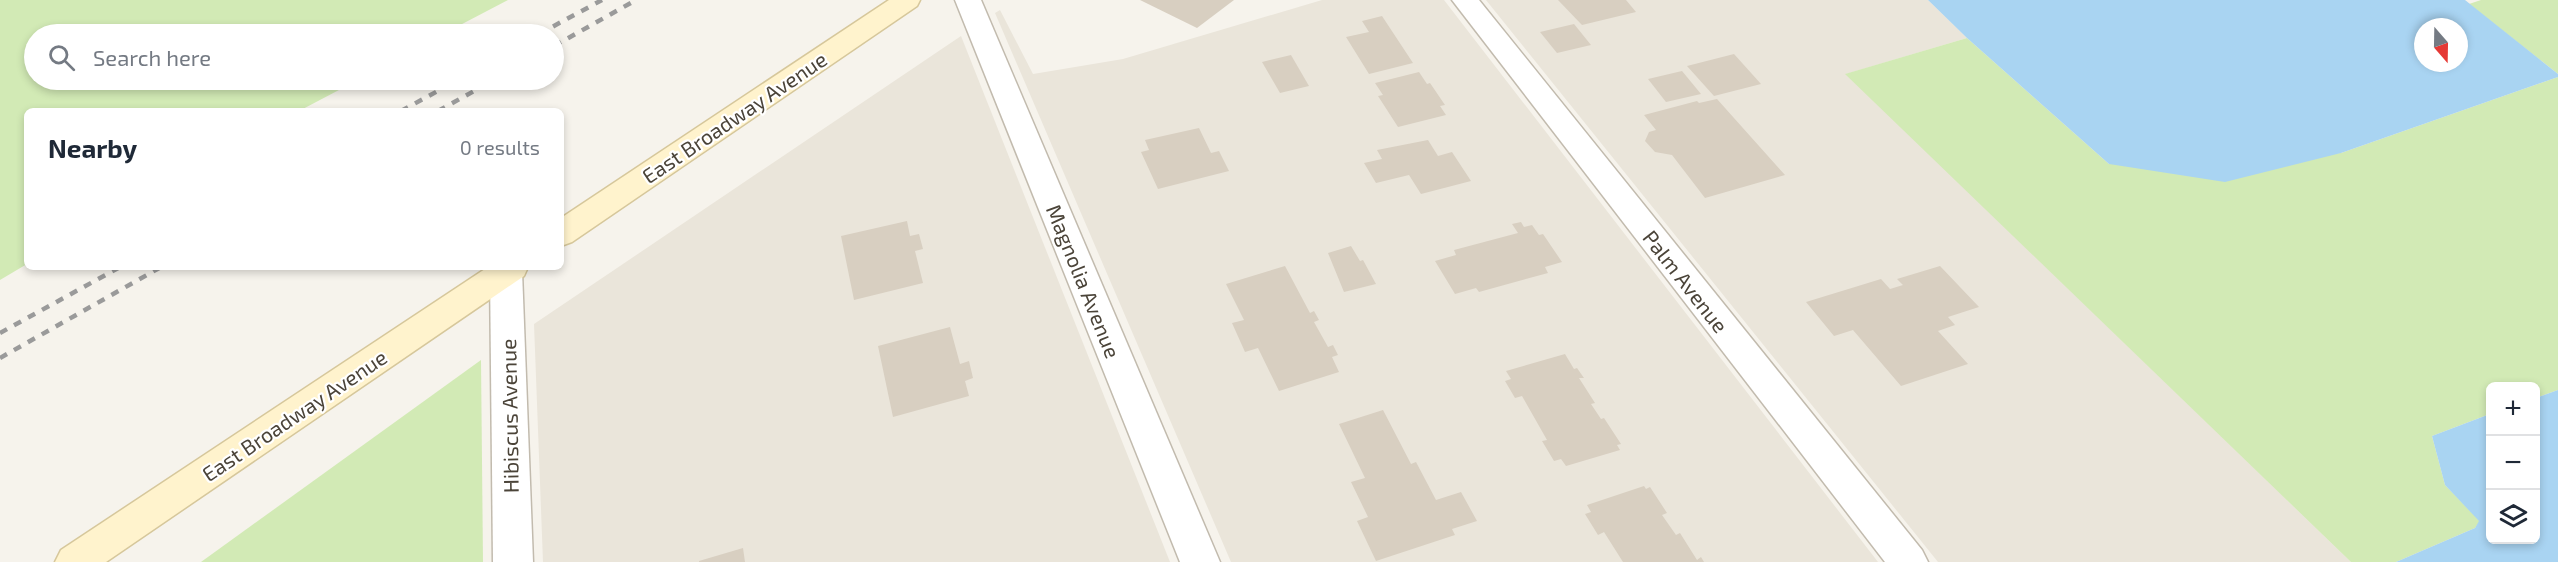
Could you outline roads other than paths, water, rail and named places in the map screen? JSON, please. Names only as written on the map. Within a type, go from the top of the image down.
[{"type":"main road","name":"East Broadway Avenue","points":[[564,232],[907,0]]},
{"type":"main road","name":"East Broadway Avenue","points":[[75,562],[508,270]]},
{"type":"street","name":"Magnolia Avenue","points":[[968,0],[1200,562]]},
{"type":"street","name":"Palm Avenue","points":[[1465,0],[1908,562]]},
{"type":"street","name":"Hibiscus Avenue","points":[[509,270],[513,562]]},
{"type":"water","points":[[1928,0],[2465,0],[2558,74],[2558,77],[2341,153],[2225,182],[2109,164],[1967,38]]},
{"type":"water","points":[[2558,390],[2558,562],[2396,562],[2475,528],[2479,521],[2445,485],[2432,436],[2486,416],[2486,544],[2540,544],[2540,397]]},
{"type":"railway","points":[[558,24],[602,0]]},
{"type":"railway","points":[[564,40],[636,0]]},
{"type":"railway","points":[[407,108],[440,90]]},
{"type":"railway","points":[[443,108],[476,90]]},
{"type":"railway","points":[[0,333],[115,270]]},
{"type":"railway","points":[[0,358],[156,270]]}]
